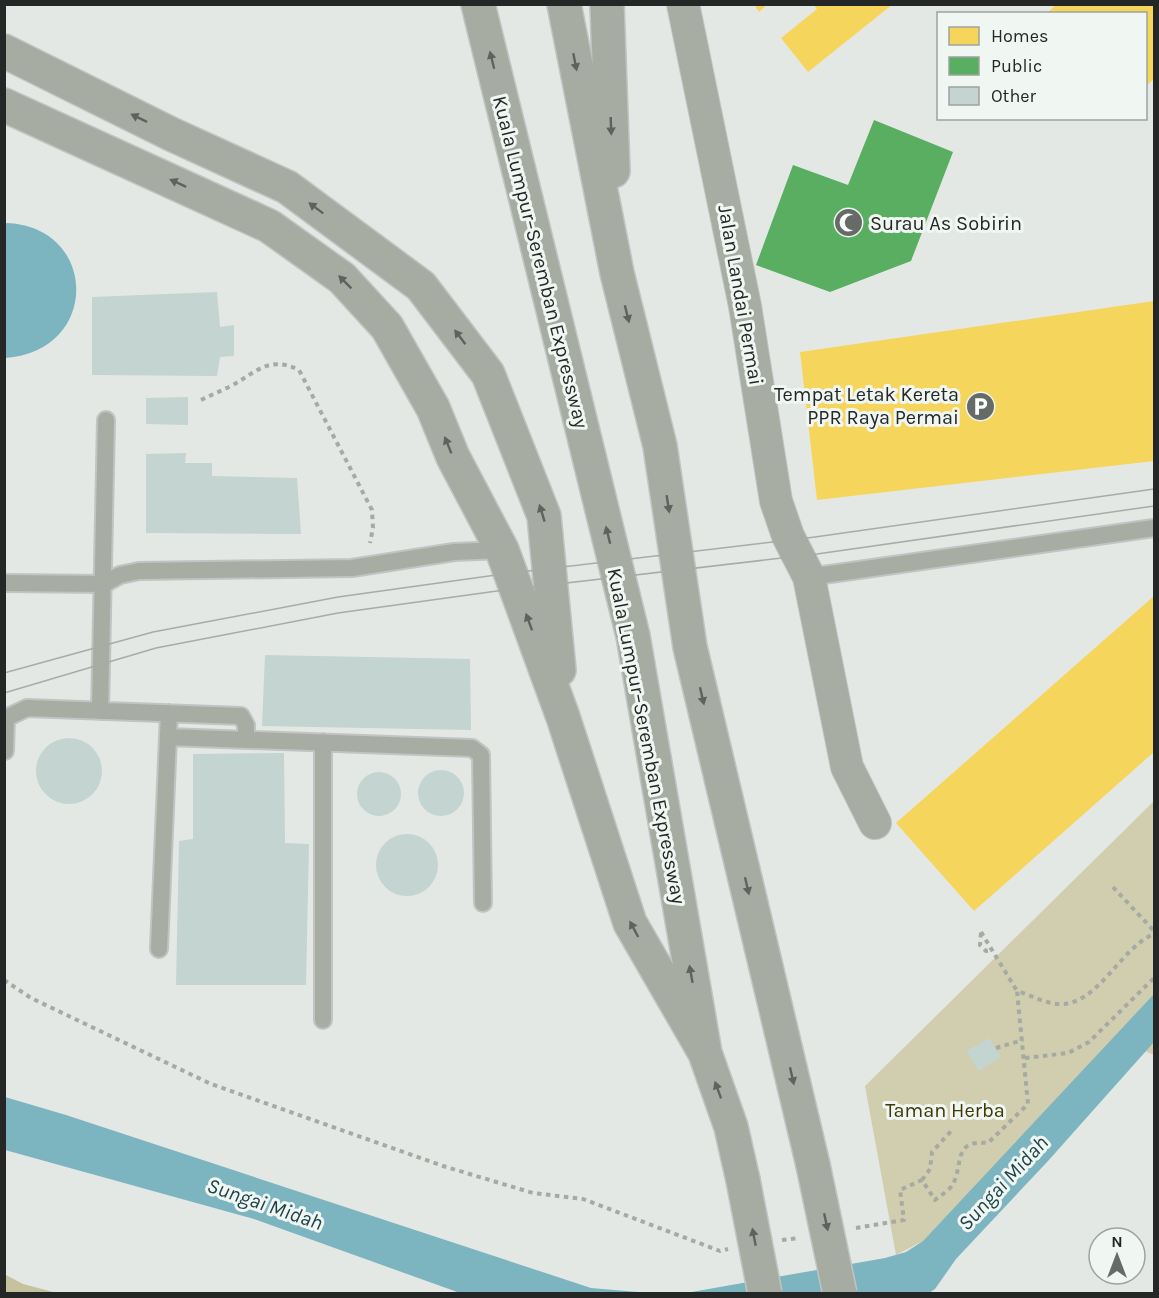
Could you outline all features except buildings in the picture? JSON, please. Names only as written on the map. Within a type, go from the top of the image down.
[{"type":"highway","name":"Kuala Lumpur–Seremban Expressway","points":[[478,4],[633,636],[705,1053],[731,1127],[765,1293]]},
{"type":"highway","points":[[564,4],[617,273],[660,446],[690,646],[813,1165],[840,1293]]},
{"type":"highway","points":[[606,4],[617,273]]},
{"type":"highway","points":[[4,51],[171,134],[287,187],[422,286],[488,374],[544,516],[563,717]]},
{"type":"highway","points":[[4,105],[269,226],[342,278],[387,327],[433,408],[453,458],[502,550],[563,717],[630,923],[705,1053]]},
{"type":"street","name":"Jalan Landai Permai","points":[[683,4],[745,306],[776,501],[788,536],[809,577],[848,767],[875,823]]},
{"type":"lane","points":[[100,711],[106,420]]},
{"type":"lane","points":[[809,577],[1155,528]]},
{"type":"lane","points":[[4,583],[104,584],[120,575],[139,571],[352,568],[454,552],[502,550]]},
{"type":"lane","points":[[5,751],[6,718],[27,708],[241,716],[246,726],[246,740]]},
{"type":"lane","points":[[159,949],[169,713]]},
{"type":"lane","points":[[168,737],[472,748],[482,755],[483,903]]},
{"type":"lane","points":[[323,742],[323,1020]]},
{"type":"path","points":[[201,400],[230,386],[258,368],[274,363],[286,364],[299,370],[372,510],[371,541],[352,568]]},
{"type":"path","points":[[1017,991],[1057,1004],[1071,1003],[1085,997],[1141,939],[1155,932],[1113,887]]},
{"type":"path","points":[[922,1180],[935,1200],[953,1184],[959,1157],[965,1148],[975,1142],[988,1143],[1028,1104],[1017,991],[981,932],[980,945],[986,951],[991,950]]},
{"type":"path","points":[[1025,1058],[1068,1053],[1089,1042],[1155,978]]},
{"type":"path","points":[[4,980],[31,998],[211,1084],[443,1166],[533,1193],[583,1199],[720,1251],[732,1249]]},
{"type":"path","points":[[996,1048],[1023,1041]]},
{"type":"path","points":[[846,1230],[904,1220],[900,1190],[922,1180],[930,1169],[932,1152],[953,1129]]},
{"type":"path","points":[[777,1241],[801,1237]]},
{"type":"green space","name":"Taman Herba","points":[[1154,801],[1154,1055],[1115,1038],[923,1241],[896,1255],[865,1086]]},
{"type":"shaded area","points":[[4,1274],[23,1284],[57,1293],[5,1293]]},
{"type":"water","points":[[5,223],[36,229],[58,244],[71,265],[76,289],[72,313],[59,334],[37,350],[5,358]]},
{"type":"water","name":"Sungai Midah","points":[[1154,994],[1154,1042],[1048,1161],[956,1259],[935,1289],[929,1293],[680,1294],[885,1258],[906,1252],[923,1241]]},
{"type":"water","name":"Sungai Midah","points":[[5,1097],[591,1288],[650,1293],[460,1293],[254,1219],[5,1150]]},
{"type":"tram line","points":[[4,673],[153,632],[338,597],[496,575],[815,537],[1154,489]]},
{"type":"tram line","points":[[4,693],[156,648],[338,613],[497,591],[817,554],[1154,506]]},
{"type":"place","name":"Surau As Sobirin","points":[[849,223]]},
{"type":"place","name":"Tempat Letak Kereta PPR Raya Permai","points":[[980,406]]}]
